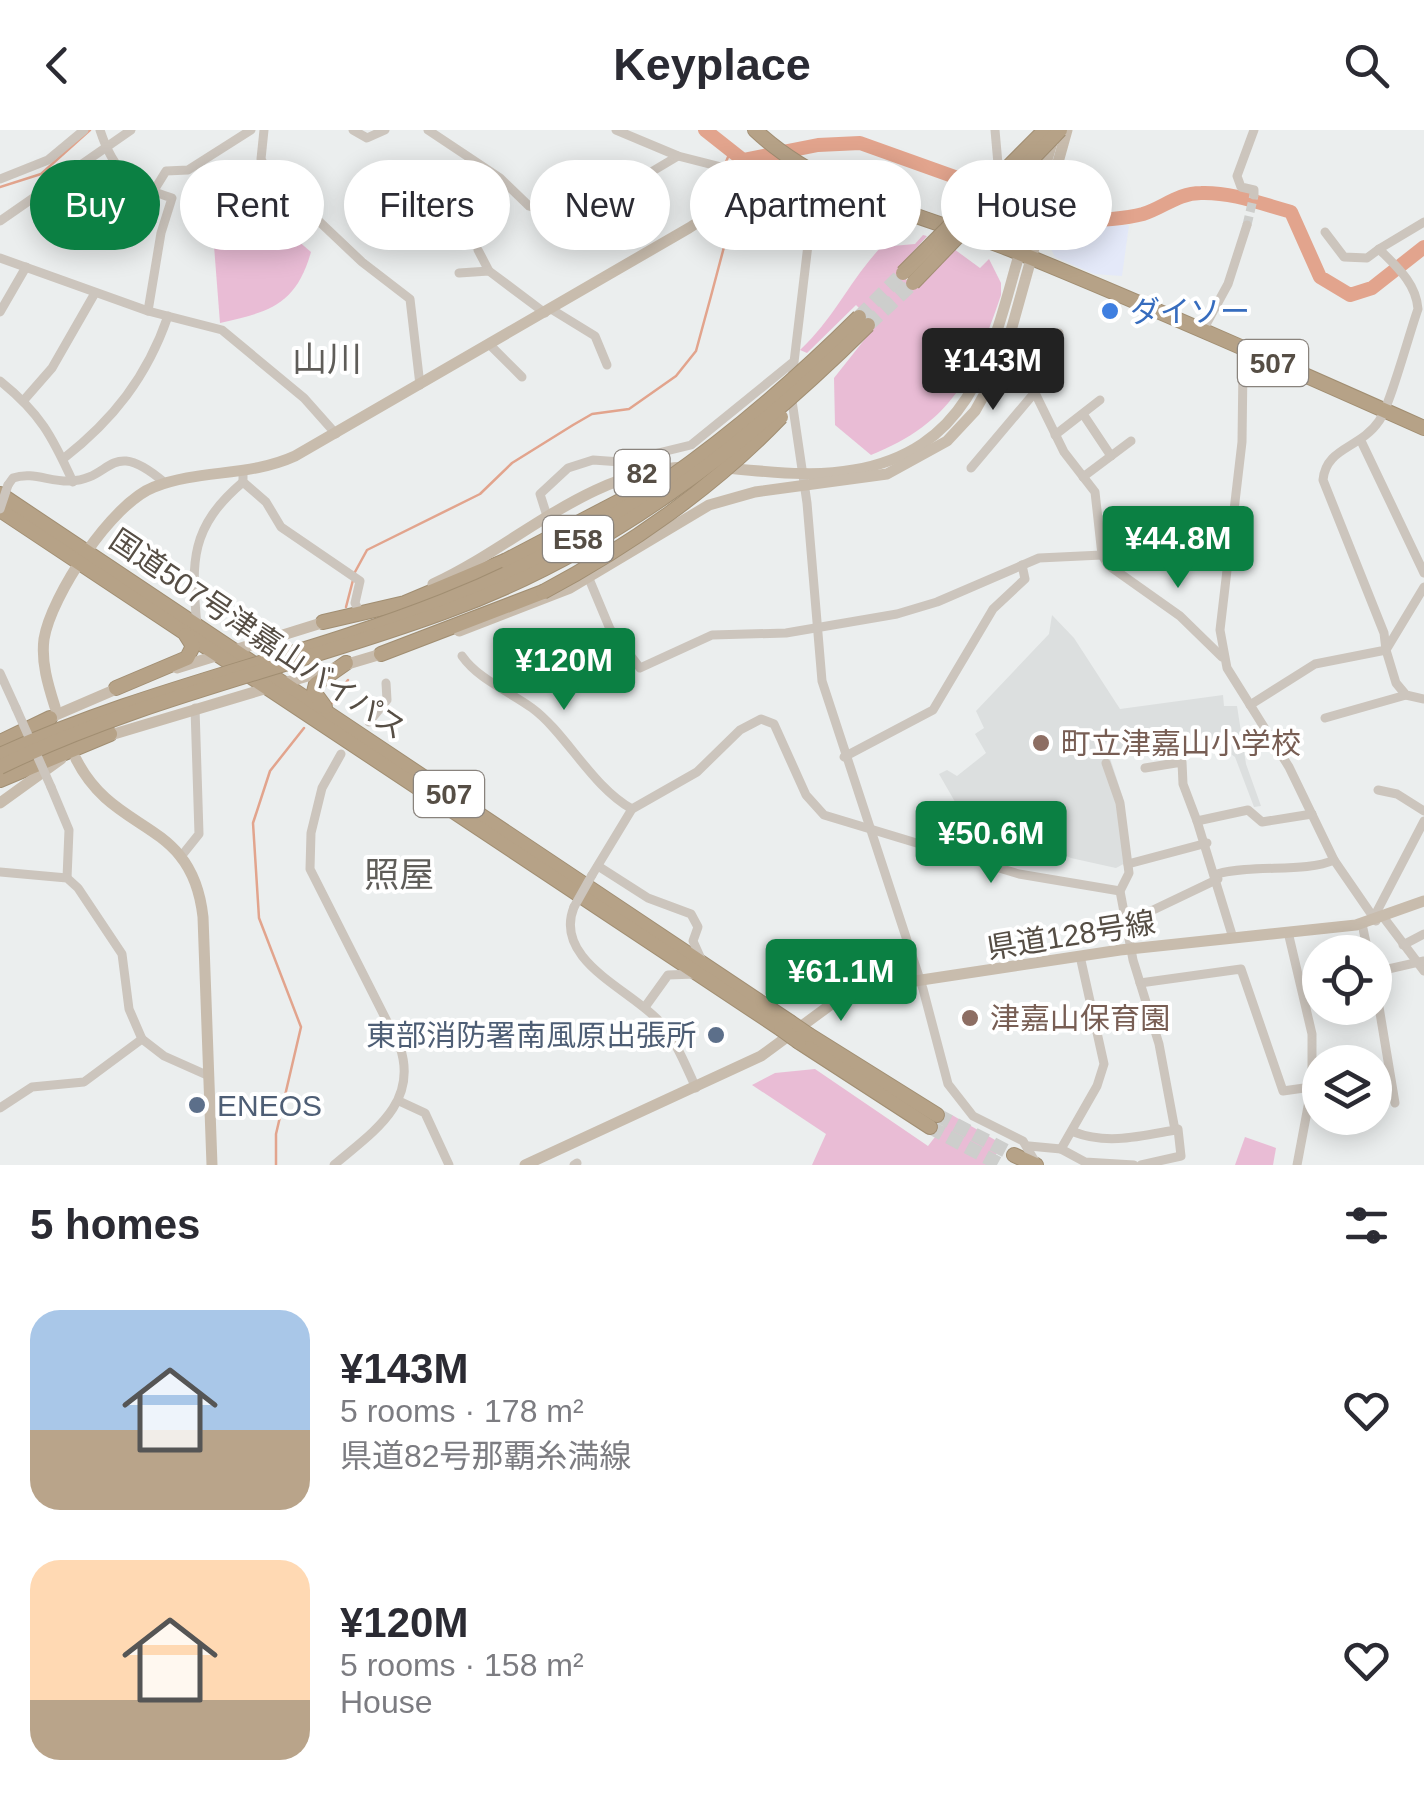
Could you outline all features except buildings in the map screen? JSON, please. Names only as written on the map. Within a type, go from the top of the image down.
[{"type":"highway","name":"507","points":[[755,130],[794,160]]},
{"type":"highway","points":[[1045,130],[908,278],[1061,130]]},
{"type":"highway","name":"507","points":[[921,217],[1203,330],[1424,428]]},
{"type":"highway","name":"E58","points":[[0,755],[136,700],[446,611],[564,559],[676,490],[864,321]]},
{"type":"highway","points":[[323,622],[405,603],[506,561],[660,477],[827,357]]},
{"type":"highway","points":[[381,654],[542,592],[594,563],[712,478],[768,430],[827,357]]},
{"type":"highway","name":"国道507号津嘉山バイパス","points":[[4,490],[84,558]]},
{"type":"highway","name":"国道507号津嘉山バイパス","points":[[0,510],[84,558],[225,653],[337,719],[659,942]]},
{"type":"highway","points":[[116,688],[187,658],[193,646],[190,630]]},
{"type":"highway","name":"国道507号津嘉山バイパス","points":[[225,653],[264,688],[934,1121]]},
{"type":"highway","points":[[337,719],[314,688],[346,664]]},
{"type":"highway","name":"E58","points":[[4,774],[140,710],[247,670]]},
{"type":"highway","points":[[0,738],[52,712]]},
{"type":"highway","points":[[4,774],[110,734]]},
{"type":"highway","points":[[1014,1155],[1037,1165]]},
{"type":"main road","name":"82","points":[[1051,160],[1061,130]]},
{"type":"main road","points":[[52,712],[44,661],[45,635],[84,558],[121,508],[165,483],[243,478],[277,464],[420,386],[690,227]]},
{"type":"main road","name":"82","points":[[52,712],[358,611],[464,570],[547,516],[608,483],[651,470],[703,466],[801,474],[853,470],[894,459],[915,448],[957,413],[973,393],[1027,250]]},
{"type":"main road","name":"82","points":[[0,804],[56,762],[110,734],[513,614],[590,577],[692,512],[743,495],[887,474],[934,451],[976,411],[993,384],[1010,342],[1025,256]]},
{"type":"main road","points":[[76,759],[96,794],[184,854],[198,882],[204,916],[212,1165]]},
{"type":"main road","name":"県道128号線","points":[[531,1164],[770,1051],[853,993],[1131,949],[1362,924],[1424,901]]},
{"type":"street","points":[[0,179],[48,160],[84,130]]},
{"type":"street","points":[[100,130],[115,160]]},
{"type":"street","points":[[0,221],[130,130]]},
{"type":"street","points":[[160,180],[166,170],[188,170],[251,130]]},
{"type":"street","points":[[264,130],[262,159],[268,173],[362,262],[410,299],[420,386]]},
{"type":"street","points":[[353,130],[366,138],[385,130]]},
{"type":"street","points":[[428,130],[500,178],[529,206],[545,211],[626,187],[678,156]]},
{"type":"street","points":[[616,130],[694,160]]},
{"type":"street","points":[[995,130],[998,160]]},
{"type":"street","points":[[1254,130],[1237,176],[1241,187],[1254,190],[1254,194]]},
{"type":"street","points":[[160,194],[172,198],[160,240]]},
{"type":"street","points":[[1325,232],[1344,257],[1367,258],[1424,222]]},
{"type":"street","points":[[1203,330],[1228,284],[1247,225]]},
{"type":"street","points":[[1379,249],[1407,278],[1417,294],[1418,309],[1383,416],[1362,443],[1330,456],[1323,480],[1384,632],[1396,683],[1406,695]]},
{"type":"street","points":[[148,311],[158,250]]},
{"type":"street","points":[[478,250],[488,271],[548,311],[595,336],[608,365]]},
{"type":"street","points":[[807,250],[790,390],[804,487],[822,681],[953,1094],[974,1116],[1029,1146],[1061,1150],[1085,1162],[1137,1165],[1181,1156],[1178,1129]]},
{"type":"street","points":[[0,258],[148,311],[222,330],[237,338],[304,398],[336,434]]},
{"type":"street","points":[[0,312],[26,267]]},
{"type":"street","points":[[459,273],[488,271]]},
{"type":"street","points":[[24,400],[52,368],[94,293]]},
{"type":"street","points":[[63,460],[104,427],[159,341],[168,316]]},
{"type":"street","points":[[1024,364],[1056,347],[1060,333]]},
{"type":"street","points":[[1010,342],[1056,434],[1095,492],[1102,555],[1118,575],[1180,616],[1222,657],[1334,860],[1378,919],[1422,965]]},
{"type":"street","points":[[490,345],[522,377]]},
{"type":"street","points":[[1222,657],[1220,630],[1242,442],[1243,366],[1248,352]]},
{"type":"street","points":[[794,362],[691,445],[621,462],[594,460],[555,476],[540,494],[547,516],[572,539],[610,629],[640,668],[712,635],[786,633],[898,614],[1022,565],[1055,556],[1102,555]]},
{"type":"street","points":[[0,381],[24,400],[49,429],[73,482]]},
{"type":"street","points":[[971,468],[1036,391]]},
{"type":"street","points":[[1056,434],[1100,400]]},
{"type":"street","points":[[1082,414],[1111,456]]},
{"type":"street","points":[[1083,477],[1131,441]]},
{"type":"street","points":[[1362,443],[1424,573]]},
{"type":"street","points":[[0,510],[4,490],[13,478],[26,475],[73,482],[123,461],[147,467],[165,483]]},
{"type":"street","points":[[190,630],[198,538],[209,516],[243,478],[266,502],[282,527],[360,581],[355,603],[358,611]]},
{"type":"street","points":[[844,757],[933,710],[994,609],[1025,579],[1022,565]]},
{"type":"street","points":[[1250,705],[1315,664],[1386,650],[1423,595]]},
{"type":"street","points":[[462,656],[480,675],[542,717],[576,760],[632,810]]},
{"type":"street","points":[[0,672],[5,696],[16,708],[69,830],[68,878]]},
{"type":"street","points":[[369,722],[387,700],[386,683]]},
{"type":"street","points":[[1325,718],[1406,695],[1424,698]]},
{"type":"street","points":[[184,854],[199,834],[196,707]]},
{"type":"street","points":[[696,1088],[674,1041],[645,1008],[576,949],[570,928],[574,907],[632,810],[697,772],[740,730],[761,719],[778,730],[806,795],[819,810],[844,824],[1019,874],[1120,891]]},
{"type":"street","points":[[334,1165],[387,1120],[400,1100],[406,1072],[400,1048],[310,869],[311,833],[322,788],[341,754]]},
{"type":"street","points":[[1145,768],[1182,762],[1183,784],[1218,876],[1233,938]]},
{"type":"street","points":[[1074,1132],[1100,1139],[1130,1139],[1175,1130],[1120,891],[1128,864],[1120,802],[1106,763]]},
{"type":"street","points":[[1378,790],[1397,794],[1424,811]]},
{"type":"street","points":[[1197,821],[1248,810],[1262,822],[1312,814]]},
{"type":"street","points":[[1378,919],[1424,821]]},
{"type":"street","points":[[1128,864],[1207,844]]},
{"type":"street","points":[[1128,922],[1218,876],[1260,866],[1313,867],[1334,860]]},
{"type":"street","points":[[595,871],[656,903],[691,914],[698,927],[693,938],[700,969],[668,975],[645,1008]]},
{"type":"street","points":[[0,872],[68,878],[91,902],[119,946],[130,1009],[142,1039],[164,1056],[208,1076]]},
{"type":"street","points":[[1362,924],[1364,935]]},
{"type":"street","points":[[1288,932],[1312,1045]]},
{"type":"street","points":[[1403,945],[1424,934]]},
{"type":"street","points":[[668,975],[659,942],[693,938]]},
{"type":"street","points":[[1061,1150],[1097,1086],[1105,1056],[1080,956]]},
{"type":"street","points":[[1392,969],[1422,965]]},
{"type":"street","points":[[1140,983],[1241,969],[1283,1091],[1302,1088]]},
{"type":"street","points":[[1382,1025],[1394,1103]]},
{"type":"street","points":[[0,1108],[32,1087],[84,1082],[142,1039]]},
{"type":"street","points":[[400,1100],[425,1114],[449,1165]]},
{"type":"street","points":[[1297,1165],[1302,1135]]},
{"type":"street","points":[[1029,1146],[1037,1165]]},
{"type":"shaded area","points":[[1129,225],[1122,276],[1094,274],[1055,257],[1052,250],[1112,250],[1112,226]]},
{"type":"shaded area","points":[[214,250],[311,252],[289,295],[266,310],[220,323]]},
{"type":"shaded area","points":[[879,250],[915,250],[897,270],[913,287],[955,250],[980,268],[989,259],[1001,283],[1001,295],[981,349],[956,393],[922,428],[871,455],[835,425],[834,378],[876,325],[856,305],[807,353],[800,350]]},
{"type":"shaded area","name":"町立津嘉山小学校","points":[[1052,615],[1074,638],[1120,709],[1223,695],[1224,706],[1237,706],[1246,764],[1261,806],[1254,807],[1235,757],[1221,747],[1173,743],[1110,758],[1123,798],[1131,860],[1116,868],[1071,858],[987,822],[953,815],[958,807],[939,774],[947,770],[957,776],[986,753],[975,734],[984,728],[976,711],[1049,634]]},
{"type":"shaded area","points":[[815,1069],[928,1146],[952,1115],[1002,1144],[990,1165],[812,1165],[826,1134],[752,1085],[775,1073]]},
{"type":"shaded area","points":[[1245,1137],[1276,1148],[1273,1165],[1235,1165]]},
{"type":"waterway","points":[[0,187],[41,174],[90,130]]},
{"type":"waterway","points":[[705,130],[743,160],[818,145],[860,143],[1011,197],[1020,207],[1052,218],[1129,217],[1193,194],[1247,199],[1291,212],[1320,277],[1350,295],[1372,288],[1424,247]]},
{"type":"waterway","points":[[727,160],[730,152]]},
{"type":"waterway","points":[[355,572],[367,550],[480,494],[512,463],[592,414],[629,409],[676,376],[696,351],[723,250]]},
{"type":"waterway","points":[[346,607],[353,580]]},
{"type":"waterway","points":[[331,704],[348,680]]},
{"type":"waterway","points":[[276,1165],[276,1134],[301,1027],[259,918],[253,823],[270,771],[304,728]]},
{"type":"tunnel","points":[[1247,225],[1254,195]]},
{"type":"tunnel","points":[[859,317],[903,273]]},
{"type":"tunnel","points":[[868,325],[913,283]]},
{"type":"tunnel","points":[[937,1115],[1014,1155]]},
{"type":"tunnel","points":[[930,1127],[1001,1165]]},
{"type":"place","name":"ダイソー","points":[[1110,311]]},
{"type":"place","name":"町立津嘉山小学校","points":[[1041,743]]},
{"type":"place","name":"津嘉山保育園","points":[[970,1018]]},
{"type":"place","name":"東部消防署南風原出張所","points":[[716,1035]]},
{"type":"place","name":"ENEOS","points":[[197,1105]]},
{"type":"district","name":"山川","points":[[327,358]]},
{"type":"district","name":"照屋","points":[[399,874]]}]
